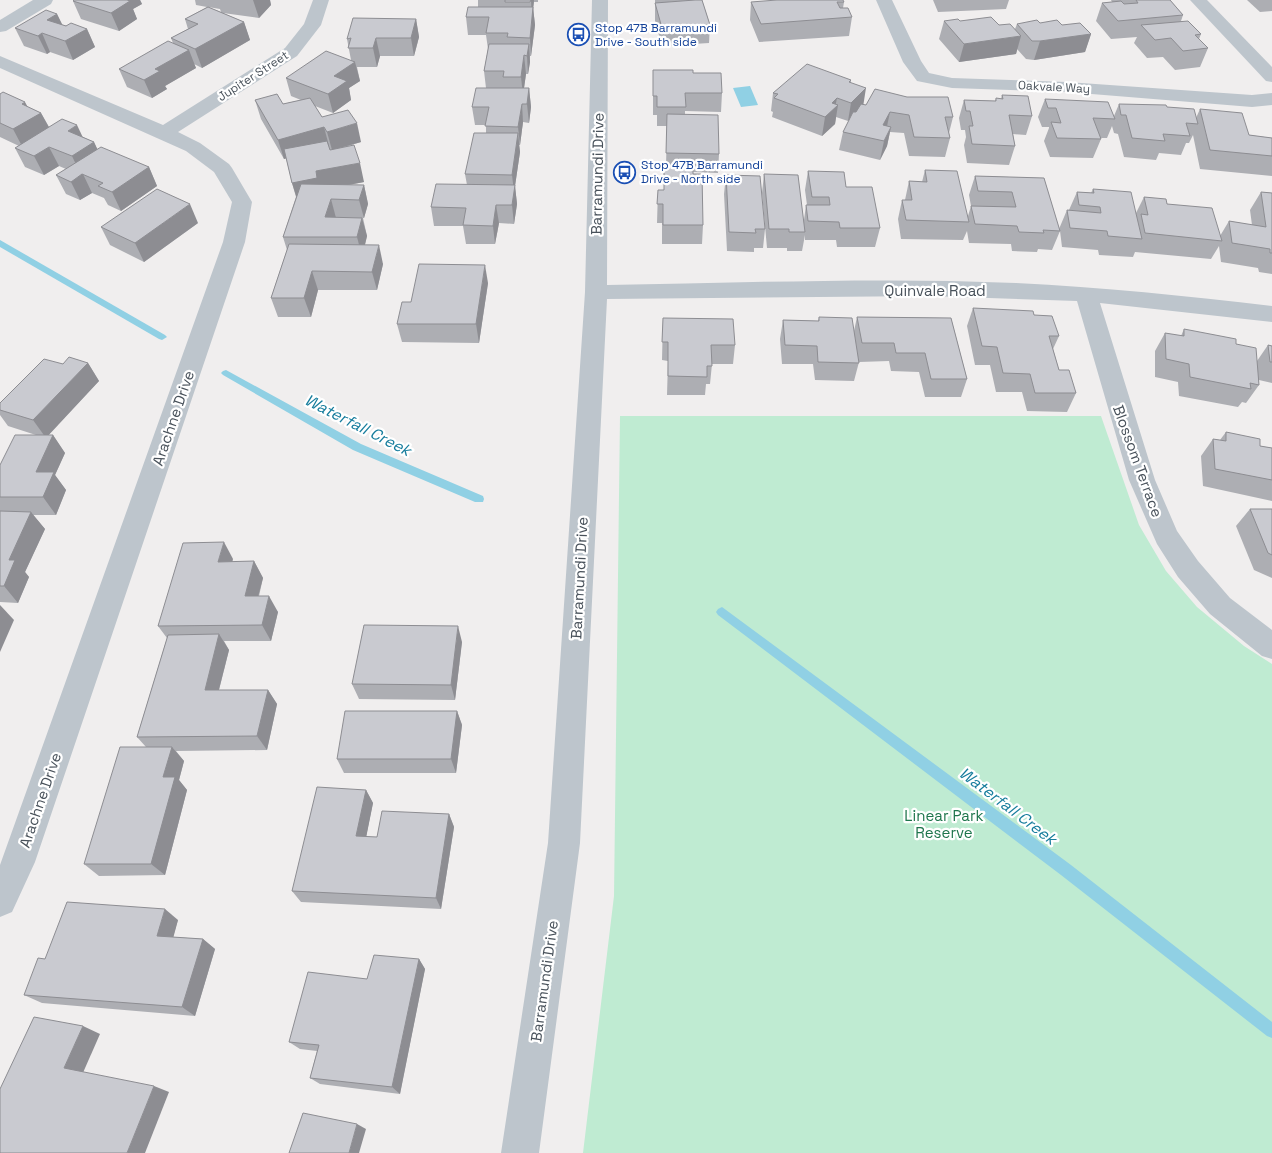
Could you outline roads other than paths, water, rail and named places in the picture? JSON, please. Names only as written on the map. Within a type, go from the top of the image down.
[{"type":"street","points":[[0,27],[45,0]]},
{"type":"street","name":"Jupiter Street","points":[[164,133],[291,52],[312,25],[321,0]]},
{"type":"street","name":"Barramundi Drive","points":[[520,1153],[564,843],[596,292],[600,0]]},
{"type":"street","name":"Oakvale Way","points":[[884,0],[912,62],[923,78],[952,83],[1067,86],[1252,101],[1272,99]]},
{"type":"street","points":[[1198,0],[1272,77]]},
{"type":"street","name":"Arachne Drive","points":[[0,61],[193,147],[222,168],[242,202],[234,242],[19,862],[0,900]]},
{"type":"street","name":"Quinvale Road","points":[[596,292],[979,289],[1194,304],[1272,314]]},
{"type":"street","name":"Blossom Terrace","points":[[1086,295],[1142,480],[1166,536],[1188,569],[1220,606],[1272,646]]},
{"type":"water","points":[[750,86],[758,105],[741,107],[733,88]]},
{"type":"waterway","name":"Waterfall Creek","points":[[0,243],[162,337]]},
{"type":"waterway","name":"Waterfall Creek","points":[[226,373],[357,447],[479,499]]},
{"type":"waterway","name":"Waterfall Creek","points":[[722,612],[1066,870],[1272,1031]]},
{"type":"place","name":"Stop 47B Barramundi Drive - South side","points":[[579,35]]},
{"type":"place","name":"Stop 47B Barramundi Drive - North side","points":[[625,172]]},
{"type":"park label","name":"Linear Park Reserve","points":[[944,824]]}]
